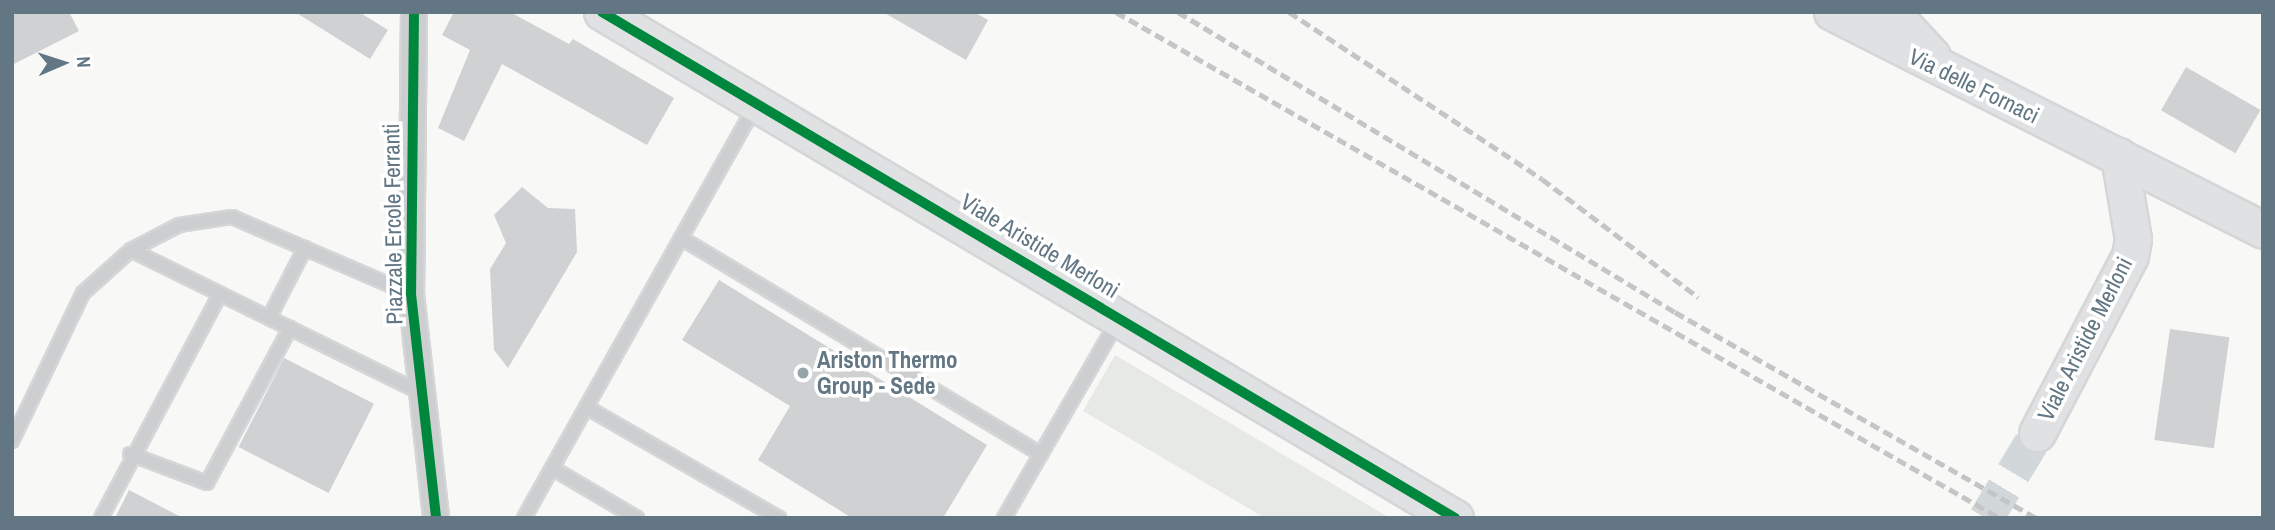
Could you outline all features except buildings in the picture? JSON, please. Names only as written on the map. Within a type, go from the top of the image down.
[{"type":"street","name":"Piazzale Ercole Ferranti","points":[[414,12],[411,294],[436,518]]},
{"type":"street","name":"Viale Aristide Merloni","points":[[602,12],[758,102],[1455,518]]},
{"type":"street","name":"Via delle Fornaci","points":[[1832,12],[1951,78],[2119,156]]},
{"type":"street","points":[[1891,12],[1951,78]]},
{"type":"street","name":"Viale Aristide Merloni","points":[[2037,433],[2130,256],[2133,239],[2119,156]]},
{"type":"street","points":[[2119,156],[2263,230]]},
{"type":"lane","points":[[524,518],[758,102]]},
{"type":"lane","name":"Piazzale Ercole Ferranti","points":[[12,441],[83,293],[131,250],[179,225],[232,217],[411,294]]},
{"type":"lane","points":[[681,238],[1041,454]]},
{"type":"lane","points":[[269,318],[305,248]]},
{"type":"lane","points":[[131,250],[422,393]]},
{"type":"lane","points":[[100,518],[130,454],[220,294]]},
{"type":"lane","points":[[1004,518],[1119,318]]},
{"type":"lane","points":[[130,454],[207,483],[290,328]]},
{"type":"lane","points":[[586,407],[779,518]]},
{"type":"lane","points":[[552,468],[637,518]]},
{"type":"shaded area","points":[[1115,355],[1390,518],[1265,518],[1083,411]]},
{"type":"tunnel","points":[[1986,518],[2037,433]]},
{"type":"railway","points":[[1116,12],[2000,518]]},
{"type":"railway","points":[[1178,12],[1675,312],[2036,518]]},
{"type":"railway","points":[[1289,12],[1542,179],[1698,297]]},
{"type":"cycle path","points":[[414,12],[411,294],[436,518]]},
{"type":"cycle path","points":[[602,12],[1455,518]]},
{"type":"place","name":"Ariston Thermo Group - Sede","points":[[803,373]]}]
